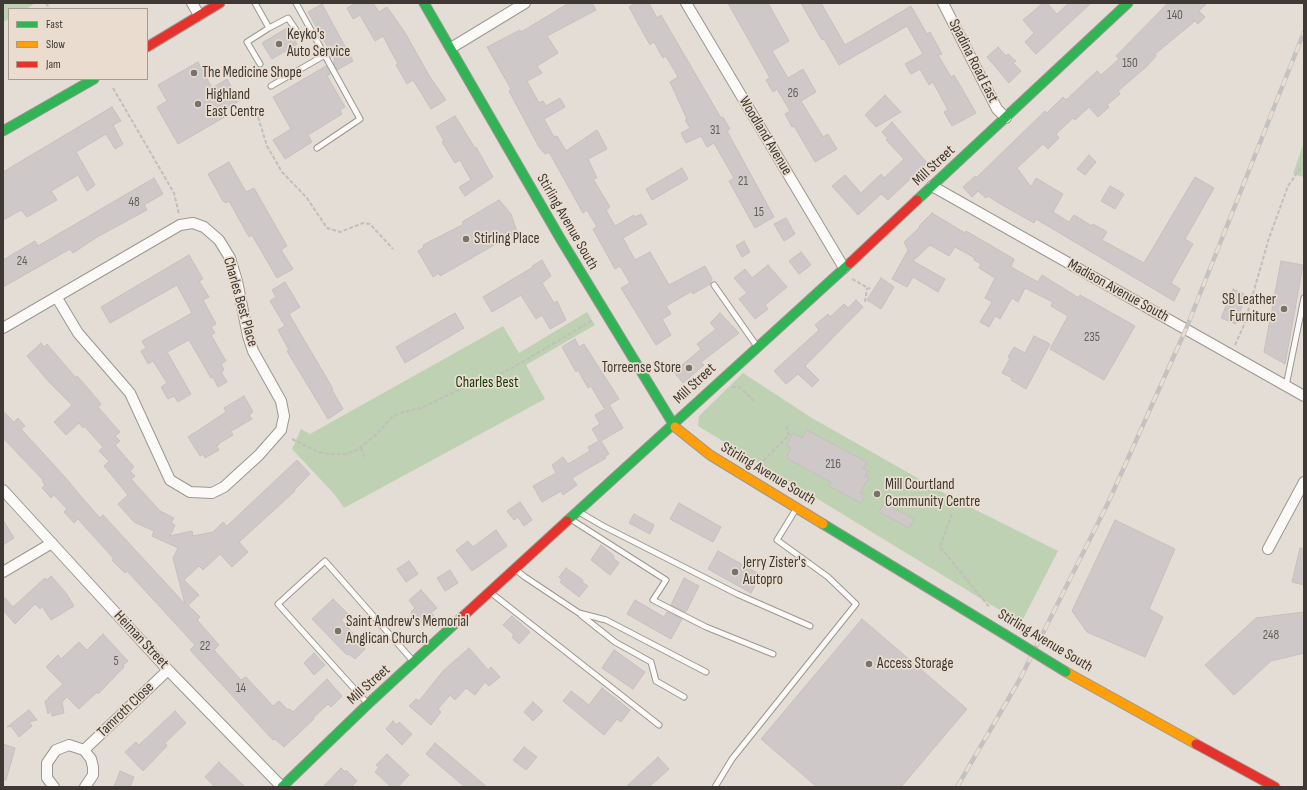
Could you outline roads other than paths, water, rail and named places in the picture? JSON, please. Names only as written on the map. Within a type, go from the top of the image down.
[{"type":"street","points":[[192,3],[199,15]]},
{"type":"street","points":[[148,46],[220,3]]},
{"type":"street","name":"Stirling Avenue South","points":[[424,3],[564,245],[672,425],[710,455],[1066,672],[1275,787]]},
{"type":"street","points":[[450,48],[525,3]]},
{"type":"street","name":"Woodland Avenue","points":[[686,3],[846,272]]},
{"type":"street","name":"Spadina Road East","points":[[943,3],[997,109],[1006,118]]},
{"type":"street","name":"Mill Street","points":[[282,787],[368,704],[757,346],[846,272],[932,186],[1128,3]]},
{"type":"street","points":[[3,131],[92,80]]},
{"type":"street","name":"Madison Avenue South","points":[[932,186],[1304,396]]},
{"type":"street","name":"Charles Best Place","points":[[193,223],[204,227],[219,240],[230,258],[237,281],[248,336],[253,351],[281,401],[284,416],[281,430],[259,455],[224,487],[212,493],[190,492],[170,480],[130,393],[78,333],[57,298],[180,225],[193,223]]},
{"type":"street","points":[[3,328],[57,298]]},
{"type":"street","points":[[1268,548],[1304,482]]},
{"type":"street","name":"Heiman Street","points":[[3,490],[168,670],[282,787]]},
{"type":"street","points":[[3,572],[52,543]]},
{"type":"street","name":"Tamroth Close","points":[[84,750],[168,670]]},
{"type":"street","name":"Tamroth Close","points":[[54,787],[48,778],[46,769],[50,756],[56,750],[69,745],[84,750],[91,759],[93,775],[85,787]]},
{"type":"lane","points":[[255,3],[269,28]]},
{"type":"lane","points":[[296,3],[360,119],[317,148]]},
{"type":"lane","points":[[260,64],[247,42],[288,18],[296,30]]},
{"type":"lane","points":[[271,86],[325,55]]},
{"type":"lane","points":[[714,286],[757,346]]},
{"type":"lane","points":[[1286,386],[1304,298]]},
{"type":"lane","points":[[715,787],[732,759],[856,604],[828,577],[777,540],[797,508]]},
{"type":"lane","points":[[578,511],[603,526],[737,594],[810,626]]},
{"type":"lane","points":[[570,519],[599,539],[666,580],[653,600],[706,627],[773,654]]},
{"type":"lane","points":[[368,704],[278,604],[324,561],[414,662]]},
{"type":"lane","points":[[516,569],[525,577],[579,613],[615,642],[651,662],[656,681],[684,697]]},
{"type":"lane","points":[[490,592],[659,725]]},
{"type":"lane","points":[[579,613],[606,620],[706,672]]},
{"type":"railway","points":[[957,787],[1020,679],[1108,503],[1186,329],[1304,32]]},
{"type":"place","name":"Keyko's Auto Service","points":[[279,44]]},
{"type":"place","name":"The Medicine Shope","points":[[194,73]]},
{"type":"place","name":"Highland East Centre","points":[[198,104]]},
{"type":"place","name":"Stirling Place","points":[[466,239]]},
{"type":"place","name":"SB Leather Furniture","points":[[1284,309]]},
{"type":"place","name":"Torreense Store","points":[[689,368]]},
{"type":"place","name":"Mill Courtland Community Centre","points":[[877,494]]},
{"type":"place","name":"Jerry Zister's Autopro","points":[[735,572]]},
{"type":"place","name":"Saint Andrew's Memorial Anglican Church","points":[[338,631]]},
{"type":"place","name":"Access Storage","points":[[869,664]]},
{"type":"park label","name":"Charles Best","points":[[487,383]]}]
